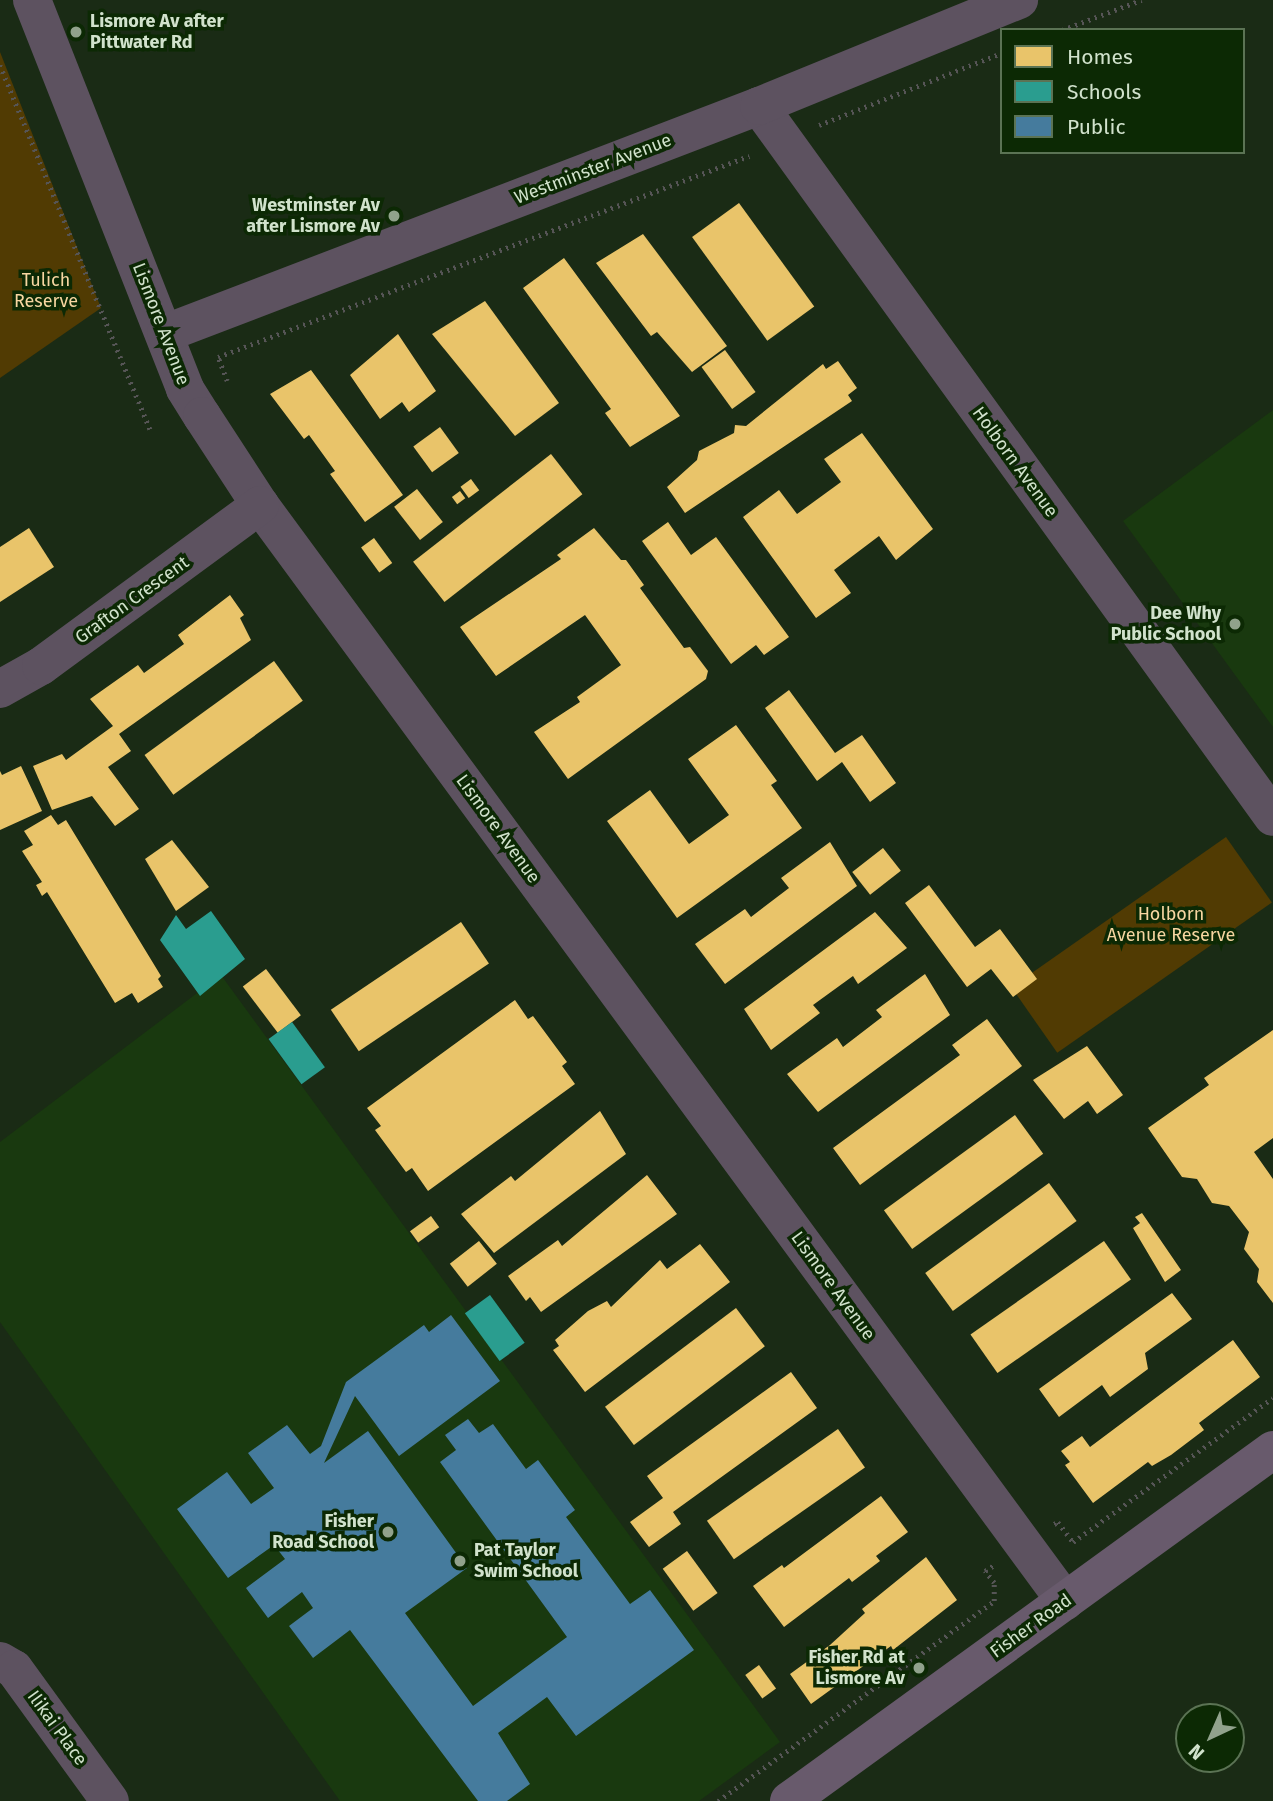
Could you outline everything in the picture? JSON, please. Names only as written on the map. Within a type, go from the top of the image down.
[{"type":"main road","name":"Fisher Road","points":[[789,1801],[1273,1450]]},
{"type":"street","name":"Lismore Avenue","points":[[32,0],[166,333],[185,389],[260,505],[1065,1601]]},
{"type":"street","name":"Westminster Avenue","points":[[166,333],[759,106],[1018,0]]},
{"type":"street","name":"Holborn Avenue","points":[[759,106],[1273,817]]},
{"type":"street","name":"Grafton Crescent","points":[[0,689],[41,666],[260,505]]},
{"type":"street","name":"Ilikai Place","points":[[0,1661],[14,1669],[110,1801]]},
{"type":"path","points":[[1067,28],[1141,0]]},
{"type":"path","points":[[818,125],[1000,54]]},
{"type":"path","points":[[0,65],[150,429]]},
{"type":"path","points":[[227,381],[218,357],[749,156]]},
{"type":"path","points":[[1058,1522],[1073,1542],[1273,1398]]},
{"type":"path","points":[[718,1801],[994,1601],[994,1583],[985,1571]]},
{"type":"shaded area","name":"Dee Why Public School","points":[[1273,410],[1273,727],[1123,521]]},
{"type":"shaded area","name":"Fisher Road School","points":[[221,975],[780,1742],[699,1801],[340,1801],[0,1322],[0,1142]]},
{"type":"green space","name":"Tulich Reserve","points":[[0,52],[101,308],[0,378]]},
{"type":"green space","name":"Holborn Avenue Reserve","points":[[1226,837],[1272,903],[1057,1053],[1011,987]]},
{"type":"building: Homes","points":[[739,203],[814,307],[767,341],[692,237]]},
{"type":"building: Homes","points":[[643,234],[727,346],[692,372],[657,332],[651,336],[596,263]]},
{"type":"building: Homes","points":[[564,258],[680,416],[630,447],[605,413],[611,409],[523,288]]},
{"type":"building: Homes","points":[[485,301],[559,403],[515,436],[432,334]]},
{"type":"building: Homes","points":[[398,334],[436,391],[409,412],[402,402],[380,419],[350,375]]},
{"type":"building: Homes","points":[[725,350],[756,392],[732,409],[702,367]]},
{"type":"building: Homes","points":[[838,361],[857,388],[848,395],[852,401],[685,513],[667,487],[697,460],[699,451],[734,433],[735,425],[746,426],[823,364],[826,369]]},
{"type":"building: Homes","points":[[311,370],[403,495],[365,522],[330,474],[335,471],[309,435],[304,439],[270,394]]},
{"type":"building: Homes","points":[[440,427],[459,453],[432,472],[413,446]]},
{"type":"building: Homes","points":[[862,433],[933,529],[896,560],[879,536],[834,570],[851,593],[816,618],[743,517],[779,490],[797,514],[841,482],[824,459]]},
{"type":"building: Homes","points":[[551,454],[582,494],[444,602],[413,562]]},
{"type":"building: Homes","points":[[471,479],[479,490],[469,498],[460,487]]},
{"type":"building: Homes","points":[[417,489],[443,522],[420,540],[394,507]]},
{"type":"building: Homes","points":[[460,491],[465,498],[457,504],[452,497]]},
{"type":"building: Homes","points":[[668,522],[691,555],[716,537],[789,637],[764,655],[756,645],[731,664],[642,541]]},
{"type":"building: Homes","points":[[29,528],[54,567],[0,602],[0,547]]},
{"type":"building: Homes","points":[[594,528],[621,560],[626,560],[644,585],[640,588],[684,648],[690,647],[708,671],[706,679],[568,779],[534,732],[580,702],[577,697],[621,665],[585,615],[496,676],[460,627],[561,559],[557,555]]},
{"type":"building: Homes","points":[[374,538],[392,563],[379,572],[361,547]]},
{"type":"building: Homes","points":[[230,595],[244,615],[240,618],[251,640],[119,734],[131,751],[108,767],[139,809],[115,826],[92,796],[52,810],[33,766],[62,754],[66,760],[113,726],[90,699],[138,665],[144,673],[184,644],[178,635]]},
{"type":"building: Homes","points":[[274,661],[303,701],[173,795],[145,755]]},
{"type":"building: Homes","points":[[789,690],[835,753],[862,735],[896,783],[870,802],[842,762],[817,781],[765,708]]},
{"type":"building: Homes","points":[[736,725],[777,781],[771,785],[802,828],[677,918],[607,821],[650,790],[689,844],[729,815],[688,759]]},
{"type":"building: Homes","points":[[21,766],[42,811],[0,830],[0,771],[2,775]]},
{"type":"building: Homes","points":[[51,815],[58,825],[66,820],[161,976],[158,979],[163,987],[138,1003],[132,993],[115,1003],[47,892],[42,896],[36,885],[42,882],[22,851],[33,845],[24,831]]},
{"type":"building: Homes","points":[[172,840],[209,887],[176,911],[145,859]]},
{"type":"building: Homes","points":[[830,842],[857,886],[725,984],[695,944],[745,909],[751,917],[789,888],[781,878]]},
{"type":"building: Homes","points":[[883,848],[901,871],[870,895],[852,872]]},
{"type":"building: Homes","points":[[929,885],[975,947],[1000,929],[1037,979],[1013,997],[991,969],[967,987],[905,903]]},
{"type":"building: Homes","points":[[875,912],[907,948],[858,984],[853,976],[813,1005],[820,1013],[771,1050],[744,1009]]},
{"type":"building: Homes","points":[[461,922],[489,963],[359,1051],[331,1010]]},
{"type":"building: Homes","points":[[266,969],[301,1015],[278,1033],[243,986]]},
{"type":"building: Homes","points":[[925,974],[950,1015],[818,1112],[787,1074],[837,1038],[843,1047],[882,1017],[876,1010]]},
{"type":"building: Homes","points":[[515,1000],[528,1019],[533,1016],[567,1062],[562,1066],[575,1084],[428,1191],[412,1168],[406,1172],[375,1130],[381,1126],[367,1108]]},
{"type":"building: Homes","points":[[987,1019],[1022,1066],[860,1185],[833,1148],[960,1055],[952,1045]]},
{"type":"building: Homes","points":[[1273,1030],[1273,1138],[1254,1152],[1273,1179],[1273,1303],[1257,1282],[1259,1269],[1244,1249],[1249,1232],[1229,1206],[1212,1203],[1197,1179],[1182,1177],[1148,1128],[1209,1085],[1204,1078]]},
{"type":"building: Homes","points":[[1087,1046],[1123,1095],[1097,1114],[1088,1101],[1064,1119],[1033,1080]]},
{"type":"building: Homes","points":[[600,1111],[626,1154],[494,1253],[461,1214],[511,1176],[515,1181]]},
{"type":"building: Homes","points":[[1015,1115],[1043,1154],[912,1249],[884,1210]]},
{"type":"building: Homes","points":[[647,1175],[677,1214],[541,1312],[530,1297],[526,1301],[508,1276],[558,1240],[562,1246]]},
{"type":"building: Homes","points":[[1049,1183],[1077,1221],[953,1311],[925,1273]]},
{"type":"building: Homes","points":[[1142,1213],[1181,1270],[1165,1282],[1133,1228],[1140,1223],[1135,1217]]},
{"type":"building: Homes","points":[[431,1216],[439,1227],[418,1243],[410,1231]]},
{"type":"building: Homes","points":[[479,1241],[497,1264],[468,1287],[450,1264]]},
{"type":"building: Homes","points":[[1104,1241],[1131,1280],[997,1373],[970,1334]]},
{"type":"building: Homes","points":[[700,1244],[730,1282],[585,1392],[553,1350],[559,1346],[555,1340],[588,1311],[607,1301],[611,1307],[660,1260],[667,1269]]},
{"type":"building: Homes","points":[[1172,1293],[1192,1319],[1145,1353],[1148,1369],[1110,1397],[1102,1385],[1059,1417],[1039,1389]]},
{"type":"building: Homes","points":[[736,1308],[765,1346],[634,1445],[605,1407]]},
{"type":"building: Homes","points":[[1233,1340],[1260,1377],[1199,1423],[1204,1430],[1171,1455],[1152,1466],[1148,1462],[1093,1503],[1065,1465],[1070,1462],[1061,1451],[1082,1436],[1090,1447]]},
{"type":"building: Homes","points":[[791,1372],[817,1408],[673,1512],[681,1524],[649,1547],[630,1522],[663,1498],[647,1476]]},
{"type":"building: Homes","points":[[838,1429],[865,1468],[734,1559],[707,1521]]},
{"type":"building: Homes","points":[[881,1496],[908,1532],[876,1556],[880,1561],[852,1582],[849,1578],[784,1627],[753,1586],[782,1565],[784,1568]]},
{"type":"building: Homes","points":[[687,1551],[718,1593],[693,1611],[663,1569]]},
{"type":"building: Homes","points":[[926,1557],[957,1600],[893,1650],[891,1646],[811,1704],[790,1674],[830,1645],[865,1613],[862,1609]]},
{"type":"building: Homes","points":[[759,1665],[776,1688],[762,1698],[745,1675]]},
{"type":"building: Schools","points":[[211,911],[245,959],[200,996],[160,940],[176,915],[186,929]]},
{"type":"building: Schools","points":[[292,1022],[325,1067],[301,1084],[269,1039]]},
{"type":"building: Schools","points":[[490,1295],[525,1343],[500,1361],[465,1313]]},
{"type":"building: Public","points":[[451,1315],[500,1381],[399,1456],[355,1396],[324,1463],[368,1431],[467,1568],[405,1613],[473,1706],[567,1637],[440,1462],[456,1450],[445,1435],[468,1419],[479,1433],[493,1424],[526,1469],[538,1460],[575,1510],[566,1517],[630,1604],[650,1590],[694,1650],[576,1736],[547,1697],[498,1733],[530,1784],[507,1801],[478,1801],[350,1630],[313,1658],[289,1626],[313,1608],[302,1592],[268,1618],[246,1588],[285,1559],[274,1545],[228,1578],[177,1509],[227,1472],[251,1504],[274,1488],[248,1453],[287,1425],[310,1454],[321,1446],[346,1382],[424,1325],[429,1332]]},
{"type":"place","name":"Lismore Av after Pittwater Rd","points":[[76,32]]},
{"type":"place","name":"Westminster Av after Lismore Av","points":[[394,216]]},
{"type":"place","name":"Dee Why Public School","points":[[1235,624]]},
{"type":"place","name":"Fisher Road School","points":[[388,1532]]},
{"type":"place","name":"Pat Taylor Swim School","points":[[460,1561]]},
{"type":"place","name":"Fisher Rd at Lismore Av","points":[[919,1668]]}]
